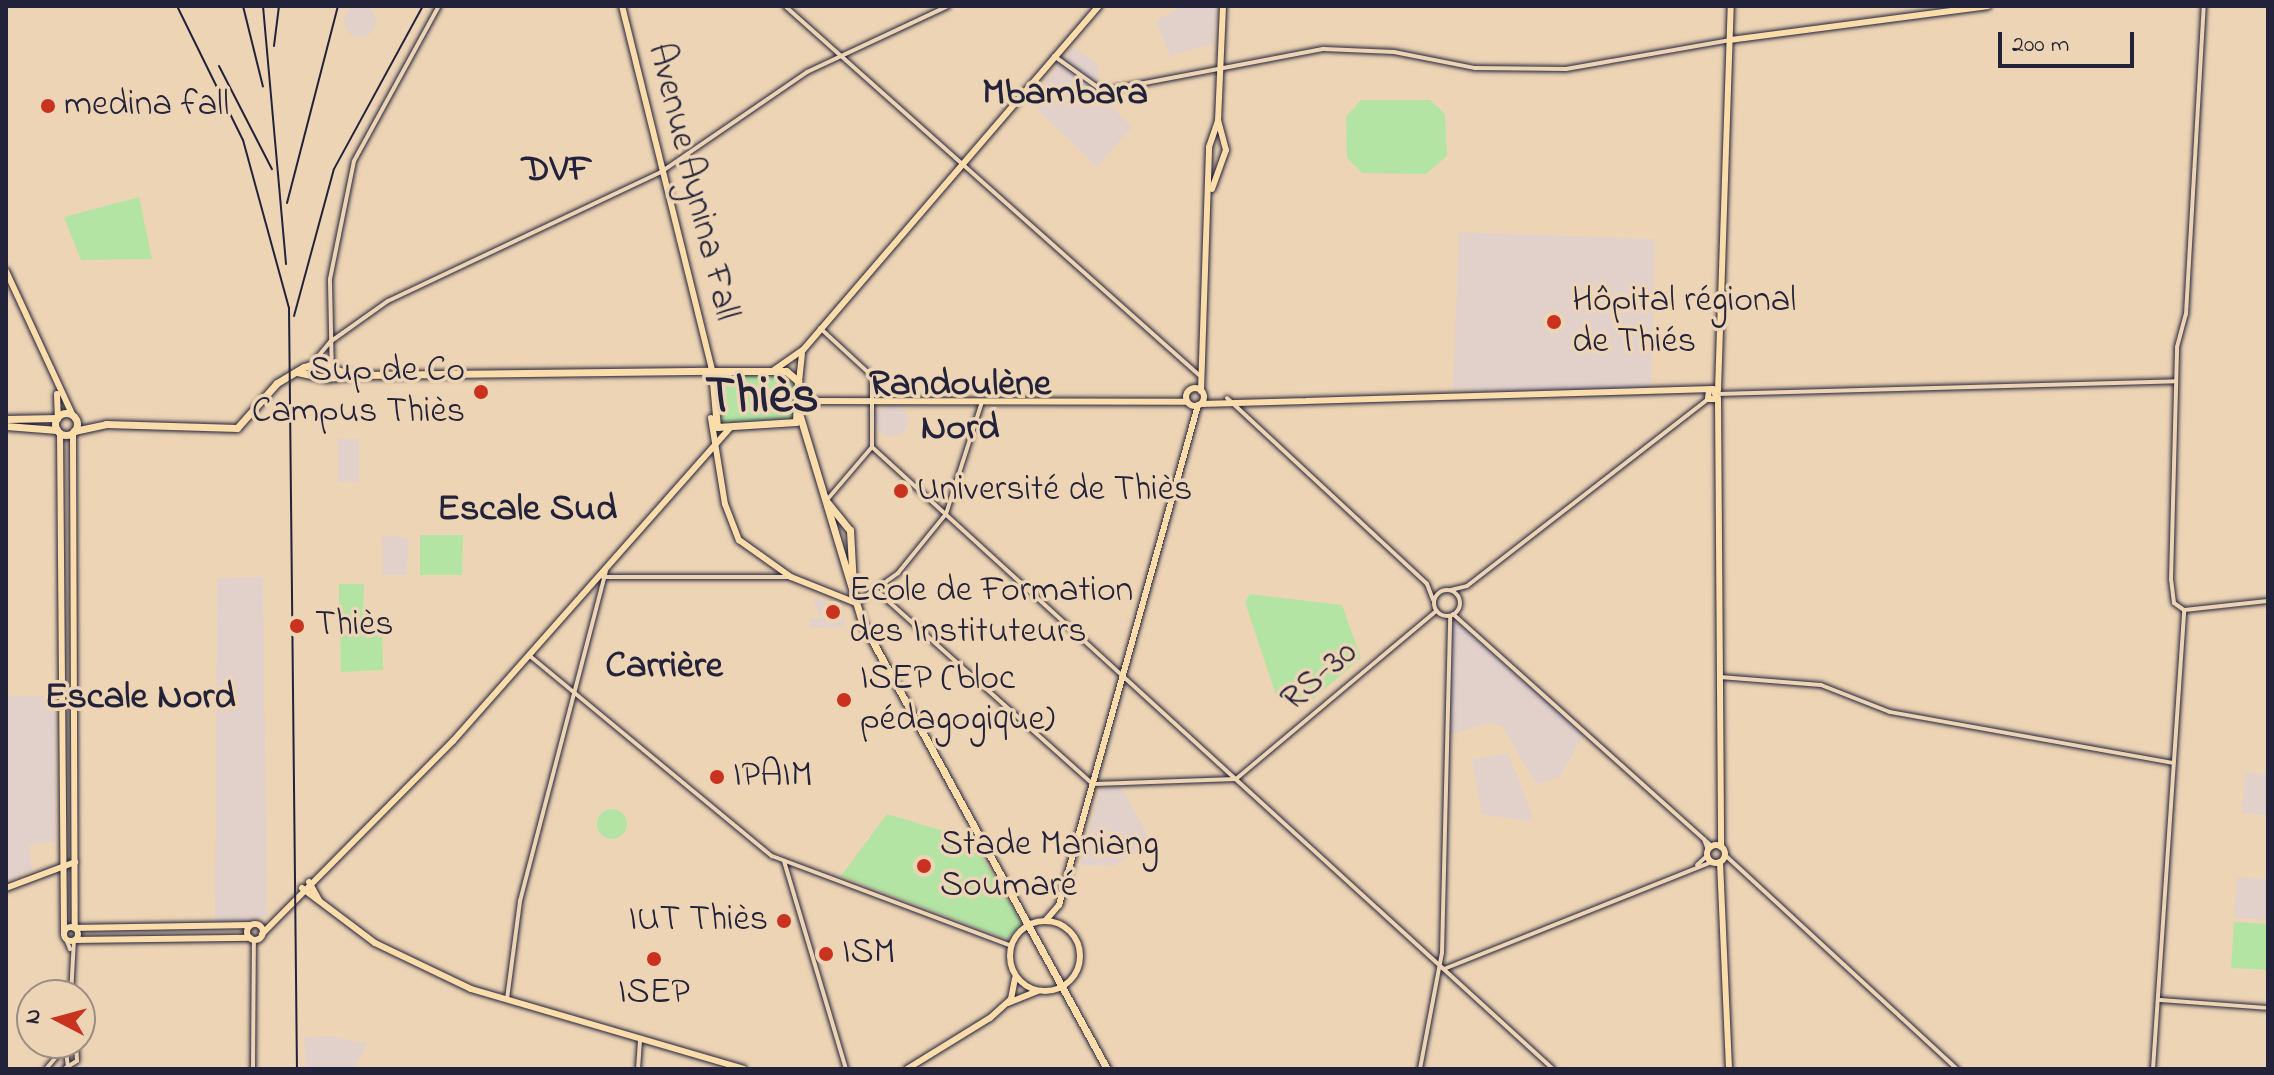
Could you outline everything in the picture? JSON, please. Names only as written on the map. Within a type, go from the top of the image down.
[{"type":"highway","points":[[6,419],[73,415],[106,424],[231,428],[250,418],[277,383],[314,363],[354,375]]},
{"type":"highway","points":[[712,371],[711,418],[730,428],[794,425],[799,413]]},
{"type":"highway","points":[[297,372],[332,378],[354,375],[712,371],[794,374],[799,387],[804,444],[826,501],[856,603],[1026,925],[1107,1069]]},
{"type":"highway","points":[[73,415],[74,432]]},
{"type":"highway","points":[[57,418],[59,432]]},
{"type":"highway","points":[[6,426],[74,432],[106,424]]},
{"type":"highway","points":[[779,428],[804,444]]},
{"type":"highway","points":[[826,501],[850,530],[852,587]]},
{"type":"main road","name":"Avenue Aynina Fall","points":[[622,6],[712,371]]},
{"type":"main road","points":[[771,371],[803,350],[966,167],[1054,56],[1099,6]]},
{"type":"main road","points":[[1212,189],[1226,150],[1218,121],[1223,6]]},
{"type":"main road","points":[[1729,1069],[1724,883],[1716,855],[1723,829],[1717,413],[1712,395],[1731,6]]},
{"type":"main road","points":[[1730,40],[1988,6]]},
{"type":"main road","points":[[1046,920],[1059,905],[1190,418],[1200,404],[1202,392],[1198,374],[1212,189],[1209,147],[1218,121]]},
{"type":"main road","points":[[6,271],[57,391],[73,415]]},
{"type":"main road","points":[[799,387],[803,350]]},
{"type":"main road","points":[[1190,418],[1189,390],[1198,374]]},
{"type":"main road","points":[[1165,398],[1189,390],[1226,398]]},
{"type":"main road","points":[[57,391],[57,418]]},
{"type":"main road","points":[[799,401],[1165,398],[1200,404],[1226,398],[1712,395]]},
{"type":"main road","points":[[711,418],[714,448],[739,540],[791,577],[856,603]]},
{"type":"main road","points":[[70,938],[252,939],[262,934],[294,894],[530,656],[730,428]]},
{"type":"main road","points":[[59,432],[61,868],[70,938]]},
{"type":"main road","points":[[70,938],[75,928],[74,432]]},
{"type":"main road","points":[[6,888],[75,865]]},
{"type":"main road","points":[[309,882],[319,900]]},
{"type":"main road","points":[[302,888],[387,950],[507,1000],[744,1069]]},
{"type":"main road","points":[[907,1069],[1008,1003],[1039,991],[1061,987],[1080,958],[1063,925],[1059,905]]},
{"type":"main road","points":[[75,928],[254,925],[275,916]]},
{"type":"main road","points":[[1008,1003],[1015,975],[1011,946],[1026,925],[1046,920],[1063,925]]},
{"type":"main road","points":[[254,925],[262,934]]},
{"type":"main road","points":[[252,939],[254,925]]},
{"type":"main road","points":[[70,938],[75,928]]},
{"type":"main road","points":[[1015,975],[1039,991]]},
{"type":"street","points":[[332,378],[333,256],[354,161],[439,6]]},
{"type":"street","points":[[785,6],[1198,374]]},
{"type":"street","points":[[314,377],[314,363],[330,342],[400,294],[661,172],[770,95],[842,55],[948,6]]},
{"type":"street","points":[[2204,6],[2177,381],[2171,580],[2174,603],[2184,610],[2268,601]]},
{"type":"street","points":[[1054,56],[1096,91],[1324,49],[1394,52],[1465,67],[1566,69],[1730,40]]},
{"type":"street","points":[[820,328],[869,371],[873,400],[872,447],[826,501]]},
{"type":"street","points":[[1433,600],[1448,590],[1467,586],[1712,395],[2177,381]]},
{"type":"street","points":[[1226,398],[1427,584],[1446,628]]},
{"type":"street","points":[[856,603],[878,592],[946,514],[982,400]]},
{"type":"street","points":[[872,447],[1553,1069]]},
{"type":"street","points":[[507,1000],[520,901],[577,695],[603,586],[600,577],[791,577]]},
{"type":"street","points":[[1427,584],[1448,590],[1460,603],[1465,620]]},
{"type":"street","points":[[1420,1069],[1443,967],[1446,628],[1467,586]]},
{"type":"street","points":[[878,592],[1093,784],[1236,779]]},
{"type":"street","points":[[2153,1069],[2184,610]]},
{"type":"street","points":[[1438,613],[1465,620],[1703,837],[1716,855],[1734,865],[1957,1069]]},
{"type":"street","name":"RS-30","points":[[1236,779],[1438,613]]},
{"type":"street","points":[[530,656],[772,856],[1011,946]]},
{"type":"street","points":[[1720,677],[1821,685],[1890,712],[2173,763]]},
{"type":"street","points":[[1443,967],[1695,867],[1716,855]]},
{"type":"street","points":[[784,861],[846,1069]]},
{"type":"street","points":[[70,938],[71,979]]},
{"type":"street","points":[[252,939],[253,1069]]},
{"type":"street","points":[[2158,1000],[2268,1008]]},
{"type":"street","points":[[638,1069],[640,1037]]},
{"type":"shaded area","points":[[360,5],[372,9],[376,21],[372,33],[360,37],[348,33],[344,21],[348,9]]},
{"type":"shaded area","points":[[1185,6],[1217,6],[1214,43],[1170,56],[1156,20]]},
{"type":"shaded area","points":[[1073,47],[1098,65],[1098,93],[1132,127],[1097,167],[1030,102]]},
{"type":"shaded area","name":"Hôpital régional de Thiés","points":[[1459,232],[1655,239],[1651,390],[1453,390]]},
{"type":"shaded area","points":[[892,405],[903,410],[908,421],[903,432],[892,437],[881,432],[876,421],[881,410]]},
{"type":"shaded area","points":[[338,439],[359,439],[359,482],[338,482]]},
{"type":"shaded area","points":[[382,535],[408,538],[407,575],[383,575]]},
{"type":"shaded area","points":[[263,577],[267,917],[215,923],[217,578]]},
{"type":"shaded area","name":"Ecole de Formation des Instituteurs","points":[[813,598],[845,607],[844,627],[810,628],[810,618],[821,618]]},
{"type":"shaded area","points":[[1452,617],[1584,733],[1559,778],[1536,784],[1503,727],[1490,723],[1449,735]]},
{"type":"shaded area","points":[[6,696],[55,696],[56,774],[55,841],[29,846],[32,870],[6,882]]},
{"type":"shaded area","points":[[1508,753],[1533,817],[1528,821],[1482,814],[1472,759]]},
{"type":"shaded area","points":[[2245,773],[2268,774],[2268,815],[2242,813]]},
{"type":"shaded area","points":[[1121,787],[1152,843],[1114,866],[1080,865],[1101,788]]},
{"type":"shaded area","points":[[2237,877],[2268,879],[2268,920],[2234,918]]},
{"type":"shaded area","points":[[332,1036],[367,1044],[354,1069],[306,1069],[304,1037]]},
{"type":"green space","points":[[1361,100],[1430,100],[1445,114],[1447,156],[1426,174],[1362,173],[1347,158],[1346,117]]},
{"type":"green space","points":[[139,197],[152,259],[81,260],[64,217]]},
{"type":"green space","points":[[726,375],[786,375],[794,385],[793,418],[722,423],[717,386]]},
{"type":"green space","points":[[420,535],[463,535],[462,575],[420,575]]},
{"type":"green space","points":[[339,584],[364,584],[363,624],[339,623]]},
{"type":"green space","points":[[1250,594],[1342,605],[1361,658],[1313,699],[1276,695],[1245,602]]},
{"type":"green space","points":[[382,629],[383,670],[341,672],[340,630]]},
{"type":"green space","points":[[612,809],[623,813],[627,824],[623,835],[612,839],[601,835],[597,824],[601,813]]},
{"type":"green space","points":[[887,814],[971,839],[1022,924],[1007,939],[841,876]]},
{"type":"green space","points":[[2234,922],[2268,924],[2268,970],[2231,968]]},
{"type":"railway","points":[[177,6],[243,140],[289,308],[297,1069]]},
{"type":"railway","points":[[243,6],[263,87]]},
{"type":"railway","points":[[263,6],[286,264]]},
{"type":"railway","points":[[274,46],[279,6]]},
{"type":"railway","points":[[287,203],[338,6]]},
{"type":"railway","points":[[294,316],[334,169],[423,6]]},
{"type":"railway","points":[[219,66],[272,169]]},
{"type":"place","name":"medina fall","points":[[48,106]]},
{"type":"place","name":"Hôpital régional de Thiés","points":[[1554,322]]},
{"type":"place","name":"Sup de Co Campus Thiès","points":[[481,392]]},
{"type":"place","name":"Université de Thiès","points":[[901,491]]},
{"type":"place","name":"Ecole de Formation des Instituteurs","points":[[833,612]]},
{"type":"place","name":"Thiès","points":[[297,626]]},
{"type":"place","name":"ISEP (bloc pédagogique)","points":[[844,700]]},
{"type":"place","name":"IPAIM","points":[[717,777]]},
{"type":"place","name":"Stade Maniang Soumaré","points":[[924,866]]},
{"type":"place","name":"IUT Thiès","points":[[784,921]]},
{"type":"place","name":"ISM","points":[[826,954]]},
{"type":"place","name":"ISEP","points":[[654,959]]},
{"type":"district","name":"Mbambara","points":[[1065,95]]},
{"type":"district","name":"DVF","points":[[557,172]]},
{"type":"district","name":"Thiès","points":[[762,399]]},
{"type":"district","name":"Randoulène Nord","points":[[960,408]]},
{"type":"district","name":"Escale Sud","points":[[527,511]]},
{"type":"district","name":"Carrière","points":[[664,668]]},
{"type":"district","name":"Escale Nord","points":[[140,699]]}]
